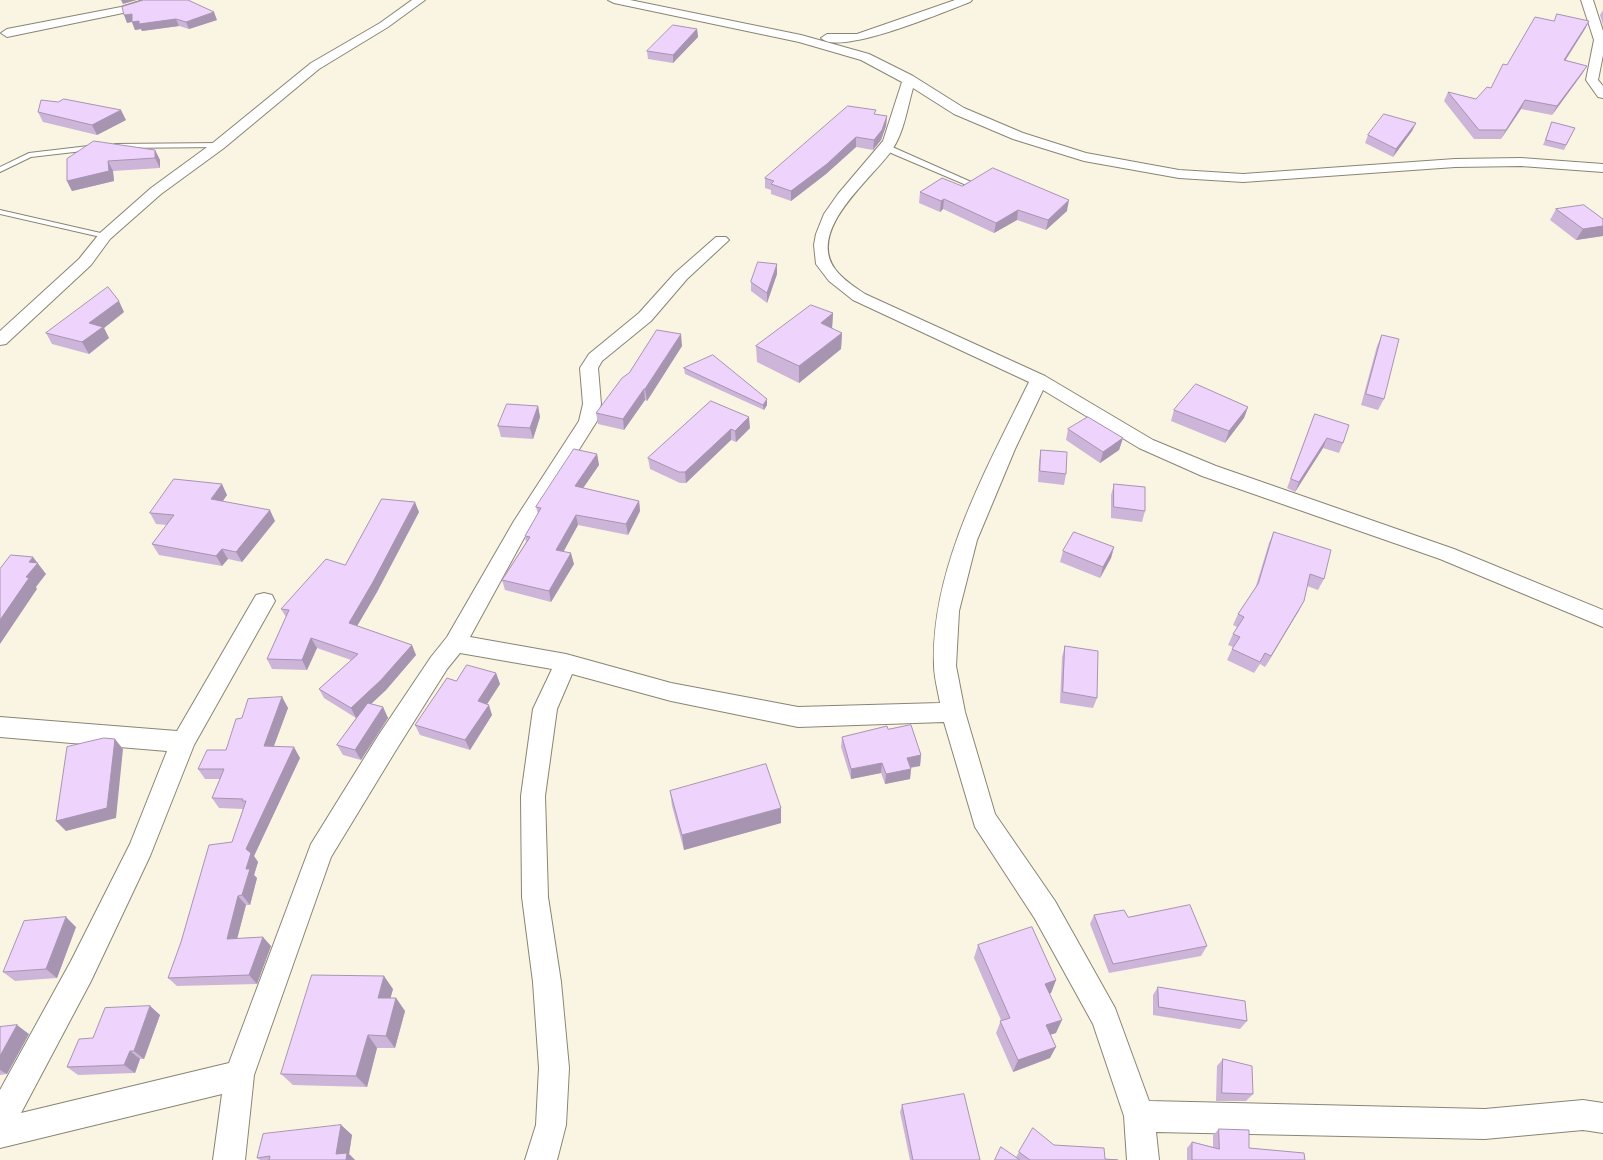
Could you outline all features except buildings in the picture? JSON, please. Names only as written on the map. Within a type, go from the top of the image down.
[{"type":"street","points":[[7,33],[123,10],[154,0]]},
{"type":"street","points":[[0,340],[85,262],[105,236],[156,191],[219,145],[315,66],[420,0]]},
{"type":"street","points":[[614,0],[801,39],[865,57],[884,65],[959,111],[1018,136],[1084,157],[1179,174],[1243,178],[1455,163],[1521,162],[1603,168]]},
{"type":"street","points":[[801,39],[858,38],[966,0]]},
{"type":"street","points":[[1587,0],[1600,40],[1592,80],[1603,94]]},
{"type":"street","points":[[908,79],[900,113],[886,148],[846,192],[829,217],[820,247],[824,265],[836,282],[859,297],[1039,380],[1146,444],[1191,463],[1448,554],[1603,619]]},
{"type":"street","points":[[229,1160],[239,1075],[320,852],[392,735],[439,663],[455,643],[521,526],[588,421],[592,404],[589,368],[595,358],[645,317],[681,276],[721,240]]},
{"type":"street","points":[[1039,380],[1006,449],[967,540],[948,611],[945,666],[953,712],[984,818],[1045,910],[1105,1018],[1139,1116],[1143,1160]]},
{"type":"street","points":[[0,1121],[81,971],[141,848],[184,742],[264,601]]},
{"type":"street","points":[[455,643],[566,663],[672,692],[798,717],[953,712]]},
{"type":"street","points":[[541,1160],[551,1125],[554,1068],[547,982],[535,897],[533,796],[545,709],[566,663]]},
{"type":"street","points":[[0,727],[184,742]]},
{"type":"street","points":[[0,1133],[239,1075]]},
{"type":"street","points":[[1139,1116],[1485,1124],[1583,1115],[1603,1118]]},
{"type":"lane","points":[[0,170],[29,155],[39,153],[104,146],[219,145]]},
{"type":"lane","points":[[886,148],[974,185]]},
{"type":"lane","points":[[0,212],[105,236]]}]
